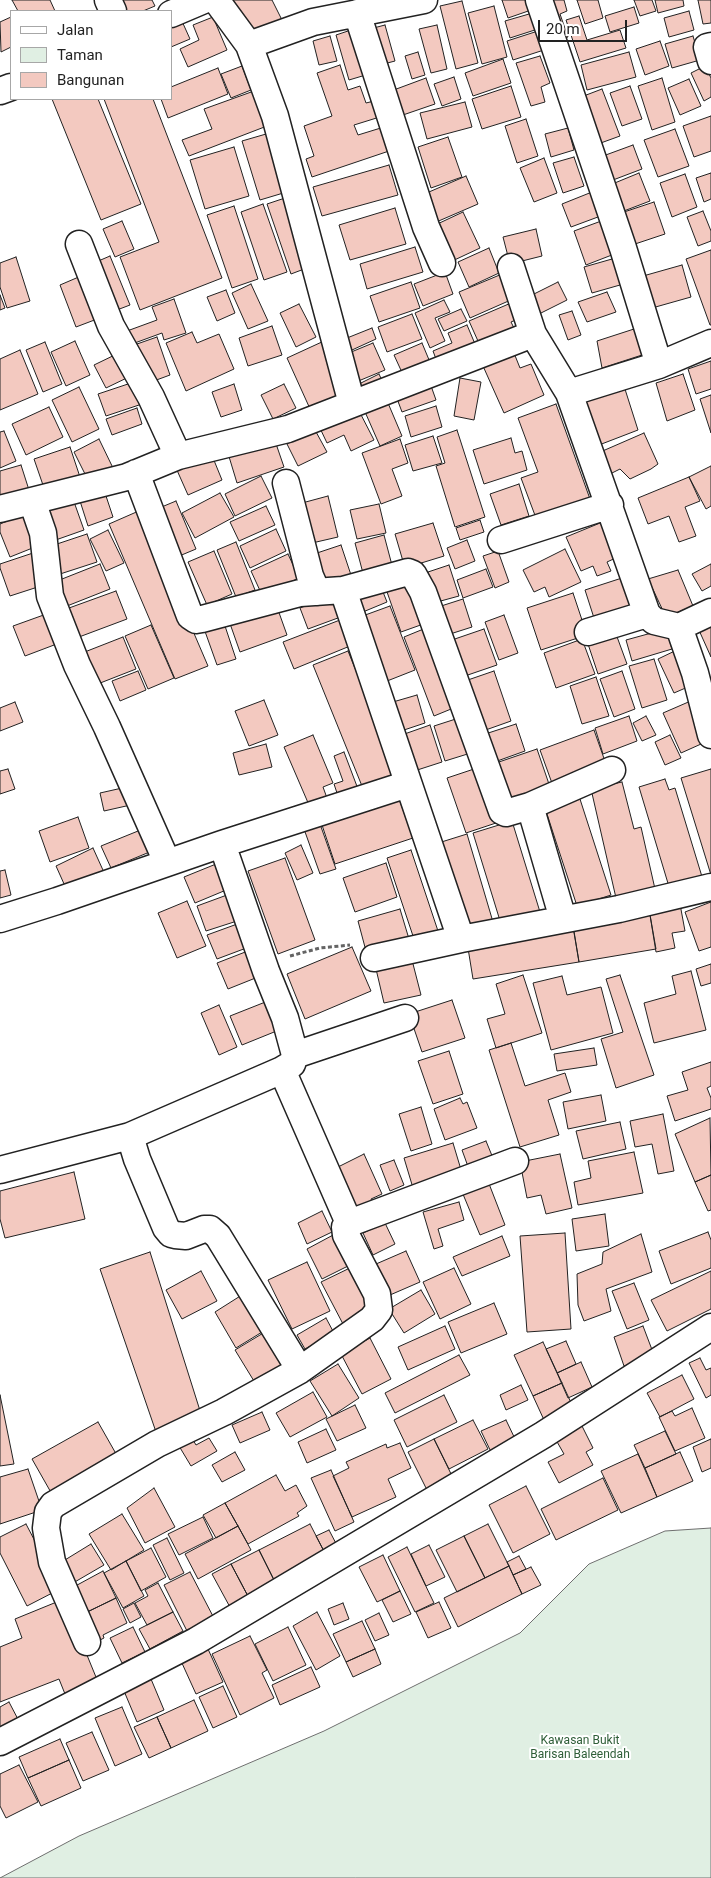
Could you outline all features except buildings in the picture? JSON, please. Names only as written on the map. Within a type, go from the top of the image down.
[{"type":"street","points":[[172,14],[204,0]]},
{"type":"street","points":[[216,0],[249,45],[275,116],[352,404]]},
{"type":"street","points":[[249,45],[313,22],[424,0]]},
{"type":"street","points":[[539,0],[623,248],[659,365]]},
{"type":"street","points":[[357,14],[426,227],[442,263]]},
{"type":"street","points":[[711,46],[707,47],[711,61]]},
{"type":"street","points":[[79,244],[110,326],[151,397],[178,456]]},
{"type":"street","points":[[511,267],[533,334],[569,393],[647,614],[654,621],[679,627],[711,612]]},
{"type":"street","points":[[0,509],[136,473],[178,456],[288,428],[533,334]]},
{"type":"street","points":[[569,393],[659,365],[711,343]]},
{"type":"street","points":[[136,473],[190,616],[196,620],[300,593],[343,590],[402,573],[408,572],[413,574],[423,592],[502,811],[506,813],[530,806],[612,770]]},
{"type":"street","points":[[286,483],[310,576],[317,592]]},
{"type":"street","points":[[32,501],[42,533],[50,596],[77,665],[107,727],[167,862]]},
{"type":"street","points":[[500,540],[610,505]]},
{"type":"street","points":[[343,590],[460,939]]},
{"type":"street","points":[[588,632],[647,614]]},
{"type":"street","points":[[679,627],[695,673],[711,735]]},
{"type":"street","points":[[0,919],[167,862],[408,784]]},
{"type":"street","points":[[530,806],[564,919]]},
{"type":"street","points":[[222,844],[263,963],[285,1018],[289,1063],[349,1223]]},
{"type":"street","points":[[374,958],[460,939],[619,909],[711,887]]},
{"type":"street","points":[[0,1170],[130,1136],[289,1063],[405,1018]]},
{"type":"street","points":[[130,1136],[137,1159],[166,1228],[171,1234],[181,1236],[210,1229],[218,1236],[300,1370]]},
{"type":"street","points":[[87,1642],[52,1562],[46,1528],[48,1512],[53,1505],[157,1444],[224,1412],[300,1370],[372,1319],[379,1310],[377,1294],[346,1235],[345,1227],[349,1223],[515,1161]]},
{"type":"street","points":[[0,1742],[196,1641],[543,1435],[711,1327]]},
{"type":"path","points":[[263,963],[320,948],[349,944],[355,945],[366,955],[374,958]]},
{"type":"green space","name":"Kawasan Bukit Barisan Baleendah","points":[[711,1528],[711,1878],[0,1878],[79,1836],[324,1731],[520,1633],[589,1564],[665,1531]]}]
